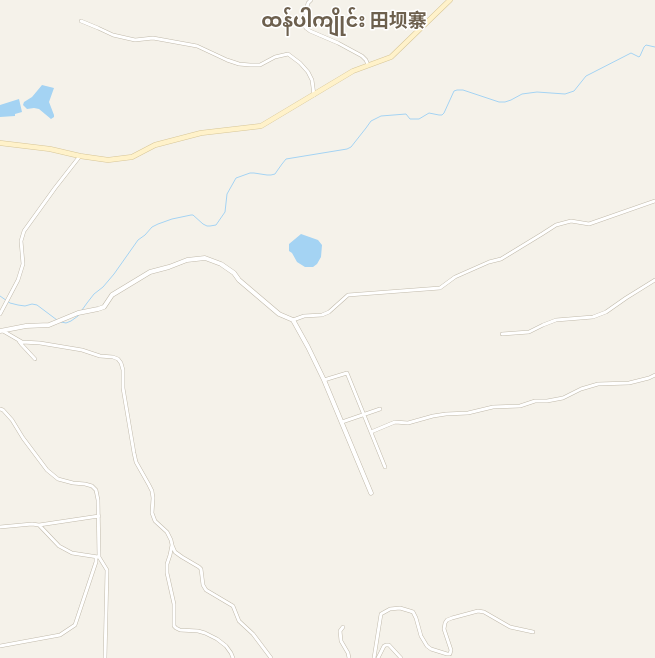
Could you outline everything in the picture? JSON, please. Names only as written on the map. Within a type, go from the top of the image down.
[{"type":"main road","points":[[0,143],[50,149],[80,156],[108,160],[132,158],[155,145],[201,133],[261,126],[353,71],[391,57],[450,0]]},
{"type":"street","points":[[311,0],[308,3],[306,11],[306,28],[362,56],[368,65]]},
{"type":"street","points":[[81,21],[113,35],[135,40],[153,38],[197,46],[227,60],[250,66],[260,65],[275,57],[288,54],[300,63],[308,72],[312,80],[314,95]]},
{"type":"street","points":[[0,314],[18,280],[23,264],[22,241],[24,231],[80,156]]},
{"type":"street","points":[[293,320],[304,316],[322,315],[329,312],[348,295],[440,288],[455,277],[489,262],[501,259],[556,225],[571,221],[589,224],[655,201]]},
{"type":"street","points":[[1,331],[26,326],[54,323],[79,313],[104,306],[112,295],[150,272],[169,267],[186,260],[205,258],[221,264],[279,314],[293,320],[324,380],[371,493]]},
{"type":"street","points":[[502,334],[529,332],[556,320],[593,317],[606,312],[655,280]]},
{"type":"street","points":[[1,331],[22,342],[40,343],[82,350],[100,356],[118,359],[123,370],[123,388],[136,462],[152,491],[152,513],[155,521],[167,532],[175,552],[199,566],[206,590],[233,606],[239,621],[253,634],[271,658]]},
{"type":"street","points":[[19,341],[35,359]]},
{"type":"street","points":[[324,380],[347,373],[385,467]]},
{"type":"street","points":[[371,432],[395,422],[408,423],[446,414],[468,413],[493,408],[520,406],[535,401],[547,401],[563,398],[581,389],[598,384],[629,383],[655,375]]},
{"type":"street","points":[[0,409],[3,410],[12,420],[23,438],[47,470],[58,479],[92,486],[96,490],[99,516],[98,557],[75,625],[60,635],[0,646]]},
{"type":"street","points":[[342,422],[380,409]]},
{"type":"street","points":[[0,527],[32,524],[39,525],[99,516]]},
{"type":"street","points":[[39,525],[59,546],[72,553],[98,557],[106,570],[105,658]]},
{"type":"street","points":[[172,546],[167,564],[167,573],[174,604],[174,626],[180,630],[205,633],[226,646],[233,658]]},
{"type":"street","points":[[374,658],[381,614],[390,608],[400,608],[413,612],[421,636],[427,646],[431,649],[447,654],[450,654],[451,650],[444,629],[447,620],[478,611],[484,612],[510,627],[533,632]]},
{"type":"street","points":[[343,627],[340,631],[341,640],[348,653],[348,658]]},
{"type":"street","points":[[378,658],[386,645],[389,645],[401,658]]},
{"type":"water","points":[[42,85],[54,88],[49,102],[54,115],[51,119],[39,109],[27,109],[23,105],[24,102],[32,97]]},
{"type":"water","points":[[19,99],[22,112],[15,114],[15,116],[0,117],[0,105]]},
{"type":"water","points":[[301,234],[318,240],[322,245],[321,257],[317,264],[313,267],[305,267],[297,262],[292,253],[289,251],[289,244]]},
{"type":"waterway","points":[[82,310],[94,294],[103,287],[114,274],[138,240],[152,227],[172,219],[191,215],[207,226],[216,225],[225,212],[227,194],[236,178],[250,173],[267,175],[275,174],[286,159],[347,149],[351,147],[371,121],[381,116],[406,114],[410,119],[419,119],[429,113],[442,115],[454,91],[457,90],[463,90],[499,102],[511,100],[522,94],[537,92],[565,94],[574,91],[586,76],[631,53],[639,57],[646,45],[655,47]]},
{"type":"waterway","points":[[0,296],[10,303],[18,305],[37,305],[57,320]]},
{"type":"waterway","points":[[61,322],[66,323],[71,321],[79,314]]},
{"type":"district","name":"ထန်ပါကျိုင်း 田坝寨","points":[[344,21]]}]
